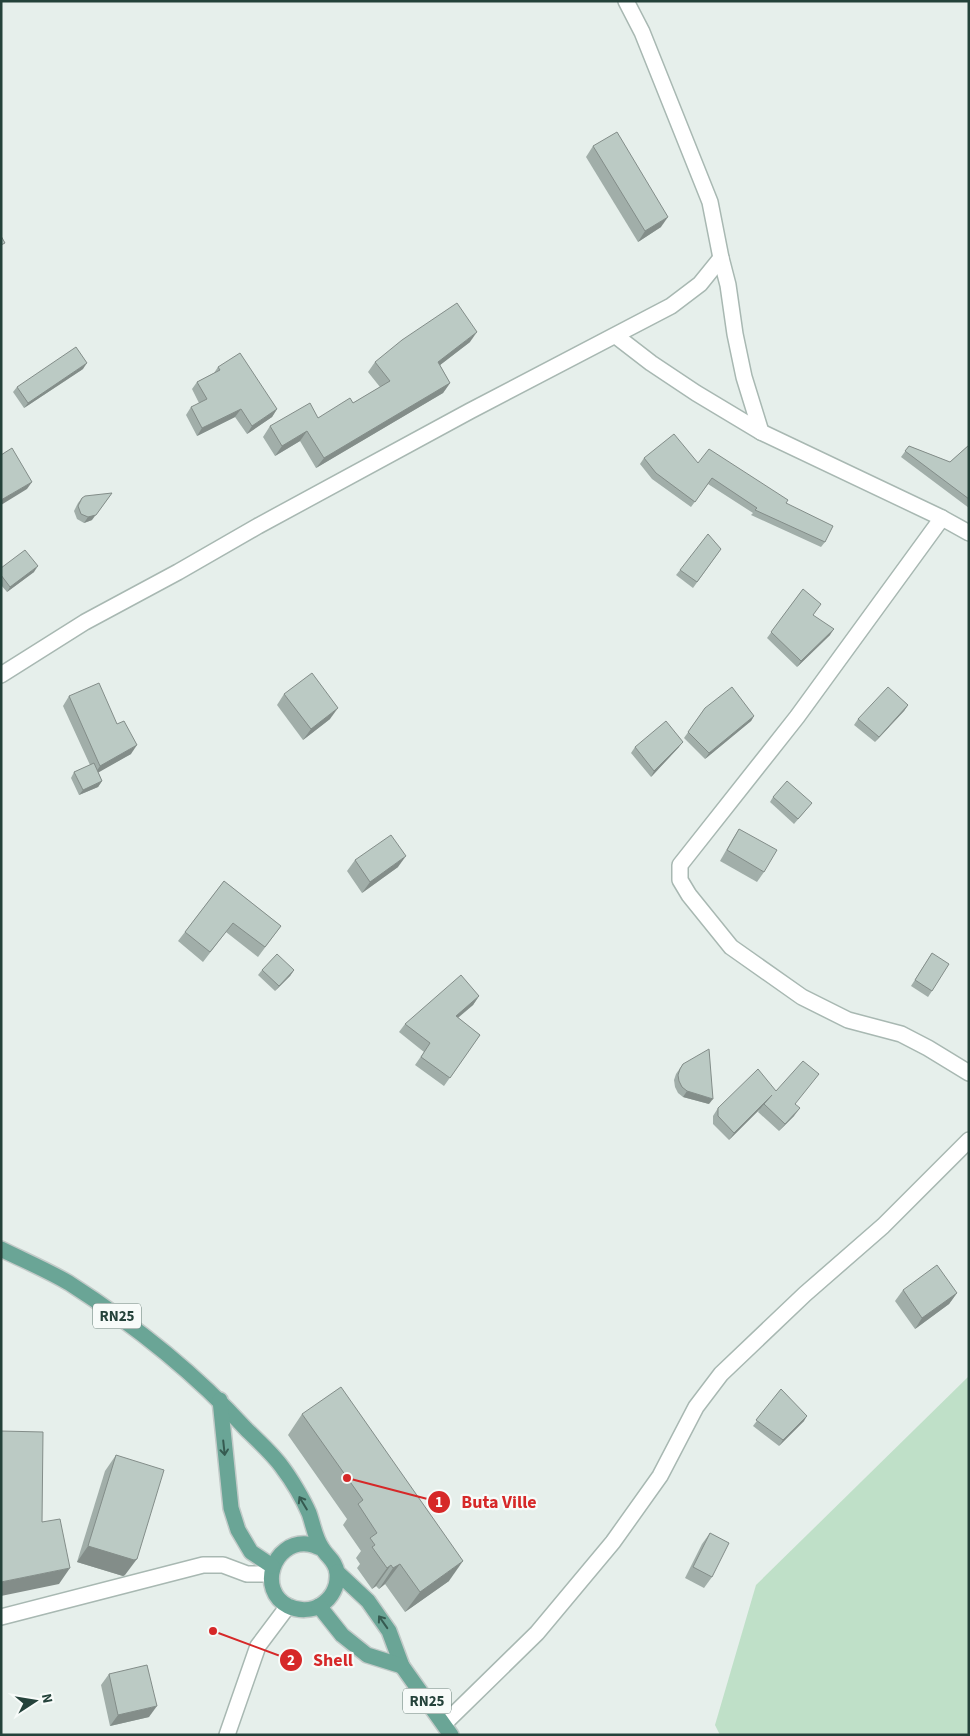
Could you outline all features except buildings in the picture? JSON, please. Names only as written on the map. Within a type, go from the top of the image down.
[{"type":"main road","name":"RN25","points":[[1,1249],[67,1282],[138,1330],[220,1400],[282,1468],[308,1511],[321,1548]]},
{"type":"main road","points":[[220,1400],[231,1508],[235,1523],[251,1552],[272,1570]]},
{"type":"main road","points":[[307,1544],[321,1548],[332,1559],[337,1572],[336,1586],[330,1598],[319,1606],[303,1610],[288,1606],[278,1598],[272,1586],[272,1570],[280,1553],[293,1545],[307,1544]]},
{"type":"main road","name":"RN25","points":[[337,1572],[368,1601],[389,1630],[402,1666],[447,1730]]},
{"type":"main road","name":"RN25","points":[[319,1606],[342,1635],[366,1655],[402,1666]]},
{"type":"street","points":[[626,1],[642,32],[710,202],[728,285],[744,377],[761,432]]},
{"type":"street","points":[[1,675],[85,622],[470,411],[616,336],[678,300],[700,284],[721,258]]},
{"type":"street","points":[[616,336],[681,383],[761,432],[942,518],[969,533]]},
{"type":"street","points":[[942,518],[797,717],[680,865],[680,880],[689,895],[731,947],[802,997],[848,1020],[901,1034],[969,1073]]},
{"type":"street","points":[[447,1730],[537,1634],[613,1542],[660,1476],[696,1407],[721,1374],[806,1294],[883,1226],[969,1140]]},
{"type":"street","points":[[1,1617],[203,1565],[224,1565],[247,1574],[272,1570]]},
{"type":"street","points":[[227,1735],[258,1646],[288,1606]]},
{"type":"green space","points":[[969,1376],[969,1735],[720,1735],[715,1725],[756,1585]]},
{"type":"place","name":"Buta Ville","points":[[347,1478]]},
{"type":"place","name":"Shell","points":[[213,1631]]}]
